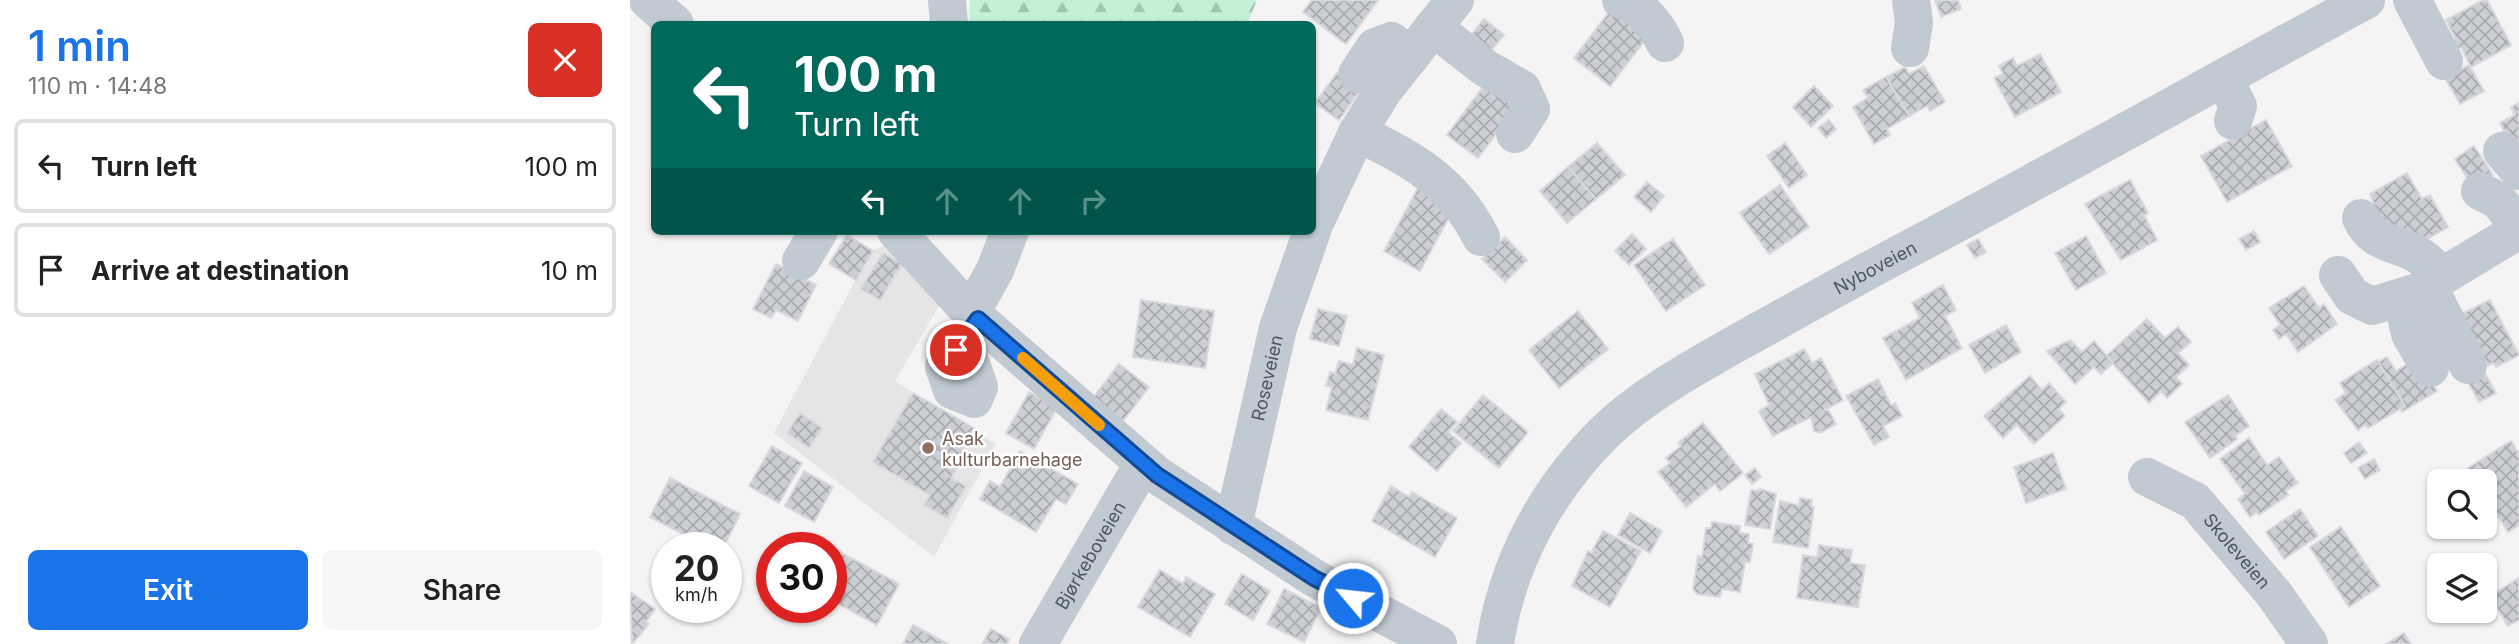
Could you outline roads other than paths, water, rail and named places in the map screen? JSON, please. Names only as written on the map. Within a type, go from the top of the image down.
[{"type":"street","points":[[649,0],[672,21]]},
{"type":"street","points":[[947,0],[949,21]]},
{"type":"street","points":[[1621,0],[1628,1],[1658,27],[1665,43]]},
{"type":"street","points":[[1910,48],[1914,23],[1911,0]]},
{"type":"street","name":"Nyboveien","points":[[1495,644],[1500,611],[1516,564],[1545,505],[1586,453],[1629,414],[1687,372],[1822,295],[2366,0]]},
{"type":"street","points":[[2412,0],[2444,61]]},
{"type":"street","points":[[1357,74],[1375,47],[1433,28],[1485,68],[1522,89],[1531,109],[1515,134]]},
{"type":"street","name":"Roseveien","points":[[1316,221],[1357,134],[1433,28]]},
{"type":"street","points":[[2223,78],[2238,106],[2233,121]]},
{"type":"street","points":[[1357,134],[1402,154],[1435,177],[1467,209],[1481,237]]},
{"type":"street","points":[[2430,368],[2410,334],[2404,306],[2429,284],[2519,229],[2499,201],[2480,191]]},
{"type":"street","points":[[2361,218],[2365,229],[2386,244],[2409,250],[2427,260],[2429,284],[2468,365]]},
{"type":"street","points":[[899,235],[973,322],[1143,464],[1314,578],[1435,643]]},
{"type":"street","points":[[973,322],[1008,235]]},
{"type":"street","name":"Roseveien","points":[[1233,526],[1278,328],[1310,235]]},
{"type":"street","points":[[2337,275],[2352,296],[2372,306],[2429,284]]},
{"type":"street","name":"Bjørkeboveien","points":[[1038,644],[1143,464]]},
{"type":"street","name":"Skoleveien","points":[[2147,477],[2195,501],[2274,594],[2309,644]]},
{"type":"place","name":"Asak kulturbarnehage","points":[[928,448]]}]
